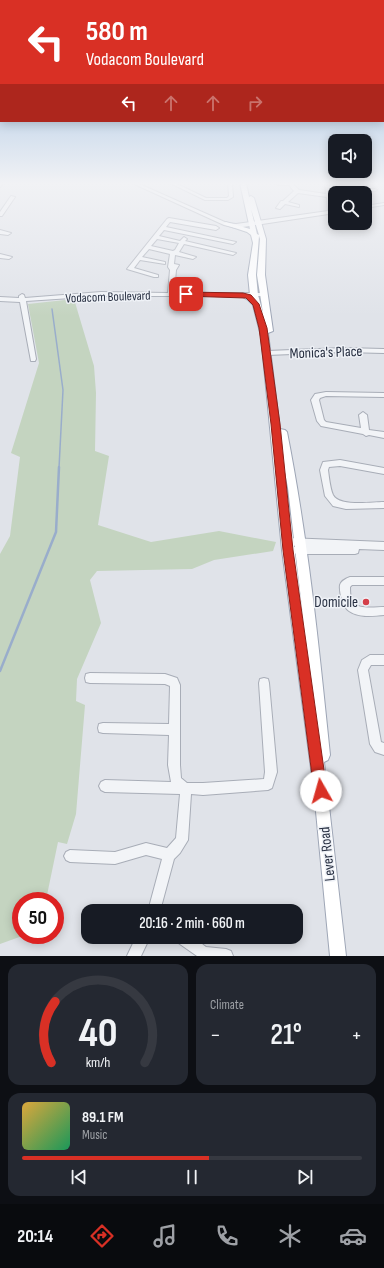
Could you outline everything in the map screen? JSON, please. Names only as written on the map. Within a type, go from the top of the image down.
[{"type":"main road","points":[[238,228],[252,232],[256,236]]},
{"type":"main road","name":"Lever Road","points":[[253,228],[256,236],[256,247],[252,276],[256,304],[269,353],[294,546],[338,956]]},
{"type":"main road","name":"Lever Road","points":[[261,228],[263,239],[261,275],[271,345],[269,353]]},
{"type":"main road","points":[[254,290],[248,288],[241,292],[251,298],[256,304]]},
{"type":"main road","name":"Lever Road","points":[[294,546],[310,621],[343,956]]},
{"type":"street","points":[[156,276],[130,270],[163,228],[233,242]]},
{"type":"street","points":[[172,292],[176,252],[192,228]]},
{"type":"street","points":[[0,232],[8,233]]},
{"type":"street","points":[[156,237],[233,253]]},
{"type":"street","points":[[147,247],[176,252],[193,257]]},
{"type":"street","points":[[0,256],[9,257]]},
{"type":"street","points":[[139,258],[163,263]]},
{"type":"street","points":[[254,290],[264,293]]},
{"type":"street","name":"Vodacom Boulevard","points":[[0,299],[94,294],[241,292]]},
{"type":"street","name":"Vodacom Boulevard","points":[[0,294],[22,298]]},
{"type":"street","points":[[22,298],[33,359]]},
{"type":"street","name":"Monica's Place","points":[[269,353],[344,350],[384,351]]},
{"type":"street","points":[[384,395],[326,394],[320,395],[316,398],[316,406],[321,421],[324,424],[384,435]]},
{"type":"street","points":[[363,415],[366,432]]},
{"type":"street","points":[[384,471],[336,462],[326,464],[324,470],[329,496],[336,504],[346,506],[384,506]]},
{"type":"street","points":[[294,546],[384,548]]},
{"type":"street","points":[[384,581],[350,581],[345,585],[348,602],[352,608],[365,611],[384,611]]},
{"type":"street","points":[[384,660],[369,660],[364,664],[363,670],[376,744],[379,748],[384,749]]},
{"type":"street","points":[[90,678],[165,679],[173,682],[175,687],[173,730],[175,779],[178,784],[186,788]]},
{"type":"street","points":[[105,786],[186,788],[265,786],[270,783],[271,772],[264,682]]},
{"type":"street","points":[[103,728],[173,730]]},
{"type":"street","points":[[156,904],[169,855],[179,845],[183,837],[186,788]]},
{"type":"street","points":[[70,856],[114,858],[146,849],[169,855]]},
{"type":"street","points":[[134,956],[140,944]]},
{"type":"street","points":[[192,944],[204,953],[226,956]]},
{"type":"green space","points":[[74,299],[94,366],[96,393],[95,451],[109,456],[98,525],[151,542],[219,531],[276,542],[273,551],[214,560],[192,569],[97,571],[90,580],[101,623],[77,679],[76,701],[85,705],[76,814],[67,844],[58,842],[48,892],[12,892],[12,940],[0,944],[0,554],[10,536],[20,457],[11,453],[39,363],[28,304]]},
{"type":"waterway","points":[[52,309],[63,390],[59,468]]},
{"type":"waterway","points":[[0,671],[56,532],[59,467]]},
{"type":"place","name":"Domicile","points":[[366,602]]},
{"type":"route","points":[[186,294],[249,296],[256,304],[263,328],[268,355],[276,424],[279,469],[288,550],[321,791]]}]
